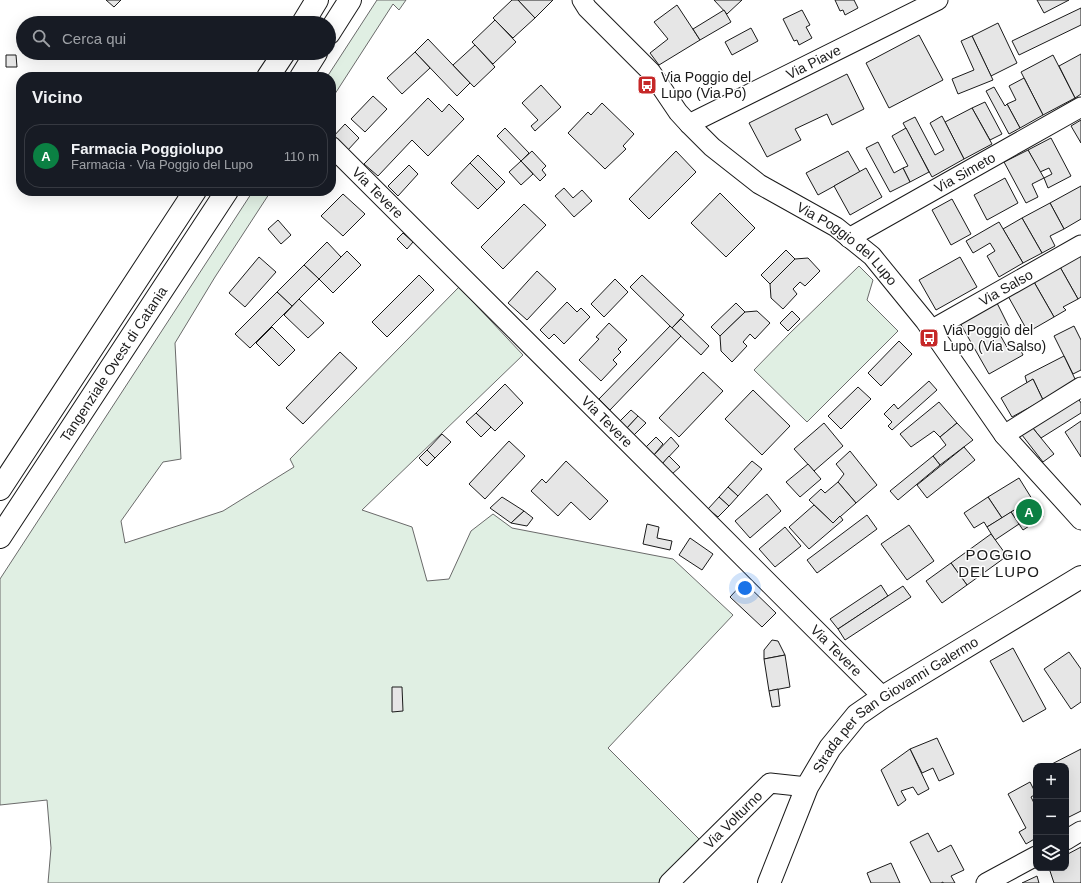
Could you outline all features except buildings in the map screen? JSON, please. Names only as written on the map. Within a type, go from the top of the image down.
[{"type":"main road","points":[[307,16],[317,0]]},
{"type":"main road","points":[[336,22],[350,0]]},
{"type":"main road","points":[[271,72],[279,60]]},
{"type":"main road","points":[[304,72],[312,60]]},
{"type":"main road","name":"Tangenziale Ovest di Catania","points":[[0,489],[192,196]]},
{"type":"main road","name":"Tangenziale Ovest di Catania","points":[[0,538],[225,196]]},
{"type":"main road","name":"Strada per San Giovanni Galermo","points":[[770,883],[808,787],[830,748],[857,715],[883,697],[1081,577]]},
{"type":"street","name":"Via Piave","points":[[689,124],[938,0]]},
{"type":"street","name":"Via Poggio del Lupo","points":[[588,3],[651,72],[678,112],[712,147],[759,184],[836,227],[872,256],[925,321],[1004,435],[1081,520]]},
{"type":"street","name":"Via Simeto","points":[[849,238],[1081,107]]},
{"type":"street","name":"Via Tevere","points":[[336,151],[883,697]]},
{"type":"street","name":"Via Salso","points":[[931,330],[1081,245]]},
{"type":"street","points":[[1004,435],[1081,387]]},
{"type":"street","name":"Via Volturno","points":[[670,883],[770,783],[808,787]]},
{"type":"street","points":[[1069,838],[1081,832]]},
{"type":"street","points":[[986,883],[1033,858]]},
{"type":"green space","points":[[377,0],[406,0],[399,10],[393,4],[336,92],[336,72],[330,72]]},
{"type":"green space","points":[[250,196],[268,196],[215,277],[175,343],[181,459],[163,462],[121,521],[125,543],[223,511],[294,467],[290,459],[459,287],[523,355],[362,510],[412,527],[427,581],[449,579],[471,531],[493,514],[512,528],[673,559],[733,615],[608,748],[699,839],[659,883],[48,883],[51,848],[47,800],[0,805],[0,579]]},
{"type":"green space","points":[[859,266],[873,280],[867,300],[898,331],[807,422],[754,370]]},
{"type":"place","name":"Via Poggio del Lupo (Via Po)","points":[[647,85]]},
{"type":"place","name":"Via Poggio del Lupo (Via Salso)","points":[[929,338]]},
{"type":"place","name":"Farmacia Poggiolupo","points":[[1029,512]]},
{"type":"district","name":"POGGIO DEL LUPO","points":[[999,564]]}]
